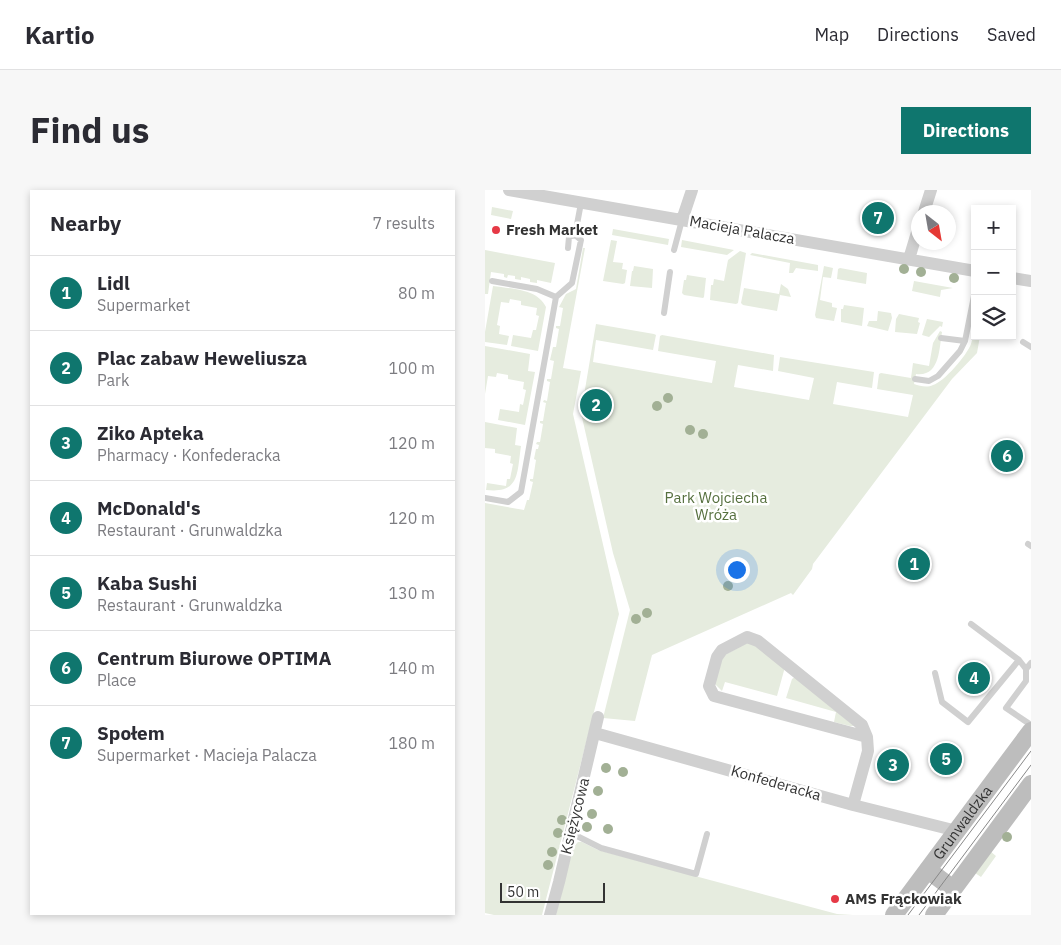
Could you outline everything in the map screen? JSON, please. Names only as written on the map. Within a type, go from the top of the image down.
[{"type":"street","name":"Macieja Palacza","points":[[509,190],[971,270]]},
{"type":"street","points":[[682,220],[691,190]]},
{"type":"street","points":[[926,205],[931,190]]},
{"type":"street","points":[[909,260],[912,250]]},
{"type":"street","points":[[1016,279],[1031,281]]},
{"type":"street","points":[[853,805],[868,752],[867,737],[862,725],[758,641],[747,637],[722,650],[717,657],[709,686],[714,696],[867,737]]},
{"type":"street","name":"Księżycowa","points":[[550,915],[598,717]]},
{"type":"street","name":"Grunwaldzka","points":[[894,915],[1031,731]]},
{"type":"street","name":"Konfederacka","points":[[595,733],[853,805],[957,831]]},
{"type":"street","name":"Grunwaldzka","points":[[934,915],[1031,784]]},
{"type":"street","points":[[928,870],[953,889]]},
{"type":"lane","points":[[575,235],[581,203]]},
{"type":"lane","points":[[674,250],[682,220]]},
{"type":"lane","points":[[567,248],[569,237],[575,235]]},
{"type":"lane","points":[[485,498],[508,502],[521,492],[556,297],[572,283],[581,240],[575,235]]},
{"type":"lane","points":[[663,314],[670,272]]},
{"type":"lane","points":[[492,281],[537,289],[556,297]]},
{"type":"lane","points":[[915,379],[929,381],[939,376],[960,351],[965,340],[974,295]]},
{"type":"lane","points":[[941,338],[965,340]]},
{"type":"lane","points":[[1023,342],[1031,347]]},
{"type":"lane","points":[[971,624],[1019,660],[1026,669],[1026,681],[1006,708],[1031,725]]},
{"type":"lane","points":[[935,673],[942,702],[968,722],[1019,660]]},
{"type":"lane","points":[[1026,669],[1031,663]]},
{"type":"lane","points":[[571,833],[601,848],[696,874],[707,834]]},
{"type":"green space","points":[[492,207],[513,211],[511,219],[491,215]]},
{"type":"green space","points":[[613,229],[669,239],[668,245],[612,235]]},
{"type":"green space","points":[[611,240],[617,241],[613,262],[623,263],[622,269],[627,270],[625,283],[623,284],[603,281]]},
{"type":"green space","points":[[682,240],[734,250],[727,255],[681,247]]},
{"type":"green space","points":[[583,248],[585,248],[563,368],[581,371],[573,414],[619,614],[542,915],[494,915],[485,913],[485,503],[524,510],[527,500],[529,500],[533,482],[530,479],[533,479],[536,460],[534,459],[539,445],[536,444],[540,442],[543,424],[540,421],[543,421],[546,403],[543,402],[544,400],[547,401],[550,382],[547,379],[551,379],[554,361],[550,360],[553,347],[556,347],[559,329],[556,326],[560,326],[563,308],[559,307],[566,294],[576,289]]},
{"type":"green space","points":[[485,250],[555,263],[551,283],[537,280],[537,283],[530,282],[530,279],[521,277],[521,280],[515,279],[515,276],[508,275],[507,278],[504,277],[504,274],[491,272],[488,294],[485,294]]},
{"type":"green space","points":[[740,251],[746,253],[738,303],[710,300],[711,285],[713,285],[714,279],[724,281],[728,260]]},
{"type":"green space","points":[[752,253],[818,265],[818,271],[796,268],[793,273],[789,273],[790,263],[750,255]]},
{"type":"green space","points":[[634,266],[653,269],[652,288],[630,286]]},
{"type":"green space","points":[[824,266],[833,268],[831,278],[823,277],[820,300],[832,303],[832,307],[837,308],[834,321],[816,318],[815,315]]},
{"type":"green space","points":[[838,269],[867,273],[866,284],[837,279]]},
{"type":"green space","points":[[687,275],[706,278],[703,298],[682,293],[684,280],[686,280]]},
{"type":"green space","points":[[914,281],[953,288],[941,290],[940,297],[912,291]]},
{"type":"green space","points":[[781,284],[788,289],[791,297],[780,295],[777,311],[743,305],[741,303],[744,288],[779,294]]},
{"type":"green space","points":[[493,286],[523,290],[542,301],[546,307],[538,351],[511,346],[513,335],[531,338],[533,330],[536,330],[539,316],[536,315],[537,308],[521,305],[521,301],[510,299],[509,303],[501,302],[497,325],[500,326],[499,334],[509,336],[507,345],[485,342]]},
{"type":"green space","points":[[844,305],[864,308],[862,326],[841,322],[841,309],[843,309]]},
{"type":"green space","points":[[878,311],[891,313],[892,318],[888,331],[867,326],[869,321],[877,321]]},
{"type":"green space","points":[[899,314],[919,318],[918,322],[920,323],[917,334],[895,332],[896,319]]},
{"type":"green space","points":[[927,319],[943,322],[942,327],[940,326],[929,337],[922,335]]},
{"type":"green space","name":"Park Wojciecha Wróża","points":[[596,324],[656,335],[653,350],[596,340],[593,362],[712,383],[716,361],[658,351],[660,336],[662,335],[774,355],[773,371],[738,365],[734,387],[809,400],[814,378],[778,371],[780,357],[874,372],[872,388],[837,382],[833,404],[908,417],[913,395],[877,389],[879,374],[911,378],[913,363],[929,366],[933,343],[940,331],[942,332],[940,346],[934,367],[924,374],[916,374],[914,384],[931,386],[938,383],[955,368],[965,355],[972,340],[979,340],[977,353],[952,379],[813,564],[812,569],[793,595],[791,593],[652,655],[635,721],[603,718],[630,610],[613,553],[581,413]]},
{"type":"green space","points":[[485,346],[530,354],[528,371],[535,372],[525,425],[498,420],[500,409],[519,412],[520,404],[523,405],[526,390],[523,389],[524,382],[508,379],[508,375],[497,373],[496,377],[488,376],[485,394]]},
{"type":"green space","points":[[485,422],[517,428],[515,445],[521,446],[517,473],[515,480],[505,489],[486,490],[487,483],[506,486],[507,479],[510,479],[513,464],[510,463],[511,456],[495,453],[495,449],[485,448]]},
{"type":"green space","points":[[751,641],[785,667],[777,696],[725,682],[722,691],[715,684],[721,657]]},
{"type":"green space","points":[[795,677],[854,726],[834,722],[836,712],[786,698],[792,679]]},
{"type":"green space","points":[[578,842],[598,850],[837,914],[853,915],[556,915],[573,847]]},
{"type":"green space","points":[[990,851],[996,856],[981,877],[975,873]]},
{"type":"tram line","points":[[908,915],[1031,751]]},
{"type":"tram line","points":[[919,915],[1031,765]]},
{"type":"place","name":"Społem","points":[[878,218]]},
{"type":"place","name":"Fresh Market","points":[[496,230]]},
{"type":"place","name":"Plac zabaw Heweliusza","points":[[596,405]]},
{"type":"place","name":"Centrum Biurowe OPTIMA","points":[[1007,456]]},
{"type":"place","name":"Lidl","points":[[914,564]]},
{"type":"place","name":"McDonald's","points":[[974,678]]},
{"type":"place","name":"Kaba Sushi","points":[[946,759]]},
{"type":"place","name":"Ziko Apteka","points":[[893,765]]},
{"type":"place","name":"AMS Frąckowiak","points":[[835,899]]}]
